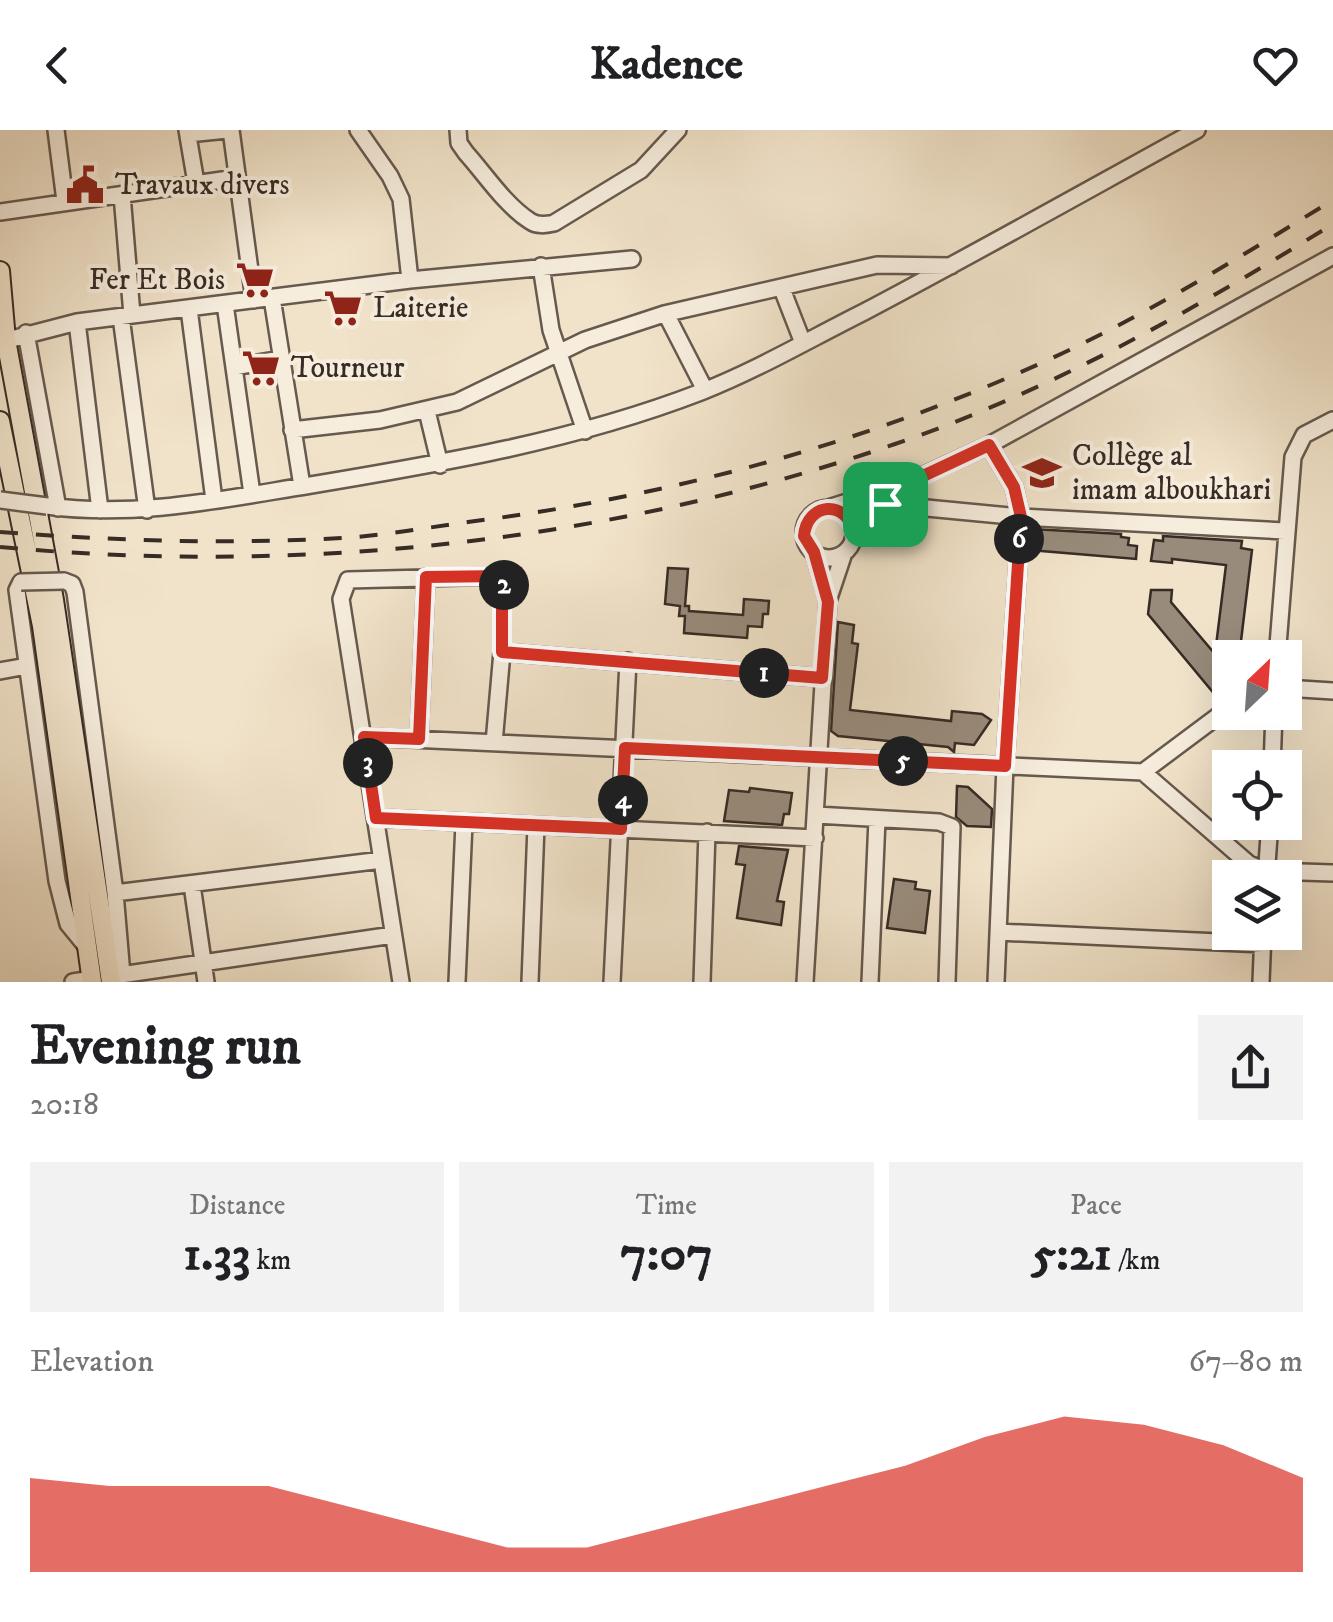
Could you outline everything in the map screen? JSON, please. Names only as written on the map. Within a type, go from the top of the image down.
[{"type":"main road","points":[[0,271],[3,341],[57,581],[100,979]]},
{"type":"main road","points":[[0,422],[38,604],[86,946],[100,979]]},
{"type":"street","points":[[56,130],[65,201]]},
{"type":"street","points":[[196,183],[188,132],[229,130],[254,300]]},
{"type":"street","points":[[358,130],[401,199],[410,280]]},
{"type":"street","points":[[458,130],[459,143],[466,153],[520,212],[532,223],[542,225],[554,224],[641,170],[678,130]]},
{"type":"street","points":[[0,500],[53,507],[146,510],[440,465],[585,431],[705,390],[803,343],[952,266],[1196,130]]},
{"type":"street","points":[[0,212],[236,178]]},
{"type":"street","points":[[122,196],[126,316],[146,510]]},
{"type":"street","points":[[828,602],[814,552],[806,542],[805,525],[813,514],[906,484],[989,445],[1333,256]]},
{"type":"street","points":[[3,341],[77,322],[410,280],[632,259]]},
{"type":"street","points":[[540,266],[558,352],[585,431]]},
{"type":"street","points":[[292,430],[380,420],[427,410],[485,390],[558,352],[619,327],[666,314],[876,266],[952,266]]},
{"type":"street","points":[[782,288],[803,343]]},
{"type":"street","points":[[272,298],[302,486]]},
{"type":"street","points":[[225,304],[252,494]]},
{"type":"street","points":[[189,309],[214,500]]},
{"type":"street","points":[[666,314],[705,390]]},
{"type":"street","points":[[77,322],[100,510]]},
{"type":"street","points":[[26,333],[53,507]]},
{"type":"street","points":[[234,367],[281,359]]},
{"type":"street","points":[[427,410],[440,465]]},
{"type":"street","points":[[1278,640],[1288,479],[1295,448],[1304,436],[1333,420]]},
{"type":"street","points":[[989,445],[1014,487],[1021,517],[996,982]]},
{"type":"street","points":[[805,982],[828,602],[854,533],[906,484]]},
{"type":"street","points":[[885,504],[1021,517],[1285,531]]},
{"type":"street","points":[[828,508],[846,514],[854,533]]},
{"type":"street","points":[[814,552],[828,558],[844,553]]},
{"type":"street","points":[[402,982],[341,599],[344,585],[354,578],[502,576],[502,652],[494,743]]},
{"type":"street","points":[[419,739],[426,577]]},
{"type":"street","points":[[86,946],[71,930],[63,911],[17,590],[21,582],[57,581],[72,584],[76,592],[115,894],[100,979],[393,935]]},
{"type":"street","points":[[502,652],[822,678]]},
{"type":"street","points":[[612,982],[628,661]]},
{"type":"street","points":[[0,672],[27,666]]},
{"type":"street","points":[[1302,689],[1333,691]]},
{"type":"street","points":[[1143,772],[1212,720]]},
{"type":"street","points":[[364,737],[1143,772],[1243,860]]},
{"type":"street","points":[[816,815],[944,822],[952,827],[947,982]]},
{"type":"street","points":[[376,818],[814,838]]},
{"type":"street","points":[[870,982],[877,819]]},
{"type":"street","points":[[457,982],[464,823]]},
{"type":"street","points":[[530,982],[536,826]]},
{"type":"street","points":[[702,982],[707,832]]},
{"type":"street","points":[[115,894],[382,860]]},
{"type":"street","points":[[1302,873],[1333,873]]},
{"type":"street","points":[[192,885],[206,982]]},
{"type":"street","points":[[998,932],[1212,937]]},
{"type":"street","points":[[1261,982],[1262,950]]},
{"type":"building","points":[[1032,529],[1121,534],[1129,538],[1128,545],[1137,546],[1136,559],[1030,550]]},
{"type":"building","points":[[1163,536],[1242,541],[1241,548],[1252,550],[1241,640],[1217,640],[1226,565],[1172,559],[1172,563],[1151,561],[1154,540],[1163,541]]},
{"type":"building","points":[[668,568],[688,569],[685,606],[689,606],[689,611],[743,615],[744,599],[769,601],[762,627],[748,626],[747,638],[684,633],[685,616],[679,616],[680,606],[665,604]]},
{"type":"building","points":[[1151,590],[1172,590],[1171,602],[1212,650],[1212,691],[1148,614]]},
{"type":"building","points":[[838,622],[854,625],[852,643],[858,644],[850,710],[951,721],[952,711],[982,714],[991,720],[974,745],[955,743],[954,752],[948,747],[838,736],[831,731]]},
{"type":"building","points":[[957,786],[968,787],[992,809],[991,827],[967,826],[956,817]]},
{"type":"building","points":[[750,788],[792,793],[789,814],[784,814],[782,825],[724,821],[729,790],[749,792]]},
{"type":"building","points":[[739,846],[788,850],[777,901],[784,902],[781,925],[737,918],[745,865],[736,864]]},
{"type":"building","points":[[894,879],[916,882],[915,889],[930,891],[925,933],[887,928]]},
{"type":"railway","points":[[0,532],[178,541],[356,537],[545,511],[697,480],[772,461],[920,413],[1063,353],[1233,261],[1333,200]]},
{"type":"railway","points":[[0,547],[226,557],[340,553],[453,543],[677,506],[787,478],[895,444],[1009,399],[1174,317],[1333,224]]},
{"type":"place","name":"Travaux divers","points":[[85,185]]},
{"type":"place","name":"Fer Et Bois","points":[[255,280]]},
{"type":"place","name":"Laiterie","points":[[343,308]]},
{"type":"place","name":"Tourneur","points":[[261,368]]},
{"type":"place","name":"Collège al imam alboukhari","points":[[1042,473]]},
{"type":"route","points":[[989,445],[1014,487],[1021,517],[1005,766],[625,748],[621,829],[376,818],[364,737],[419,739],[426,577],[502,576],[502,652],[822,678],[828,602],[814,552],[804,536],[805,525],[818,510],[834,508],[848,516],[854,533],[885,504],[906,484],[989,445]]}]
